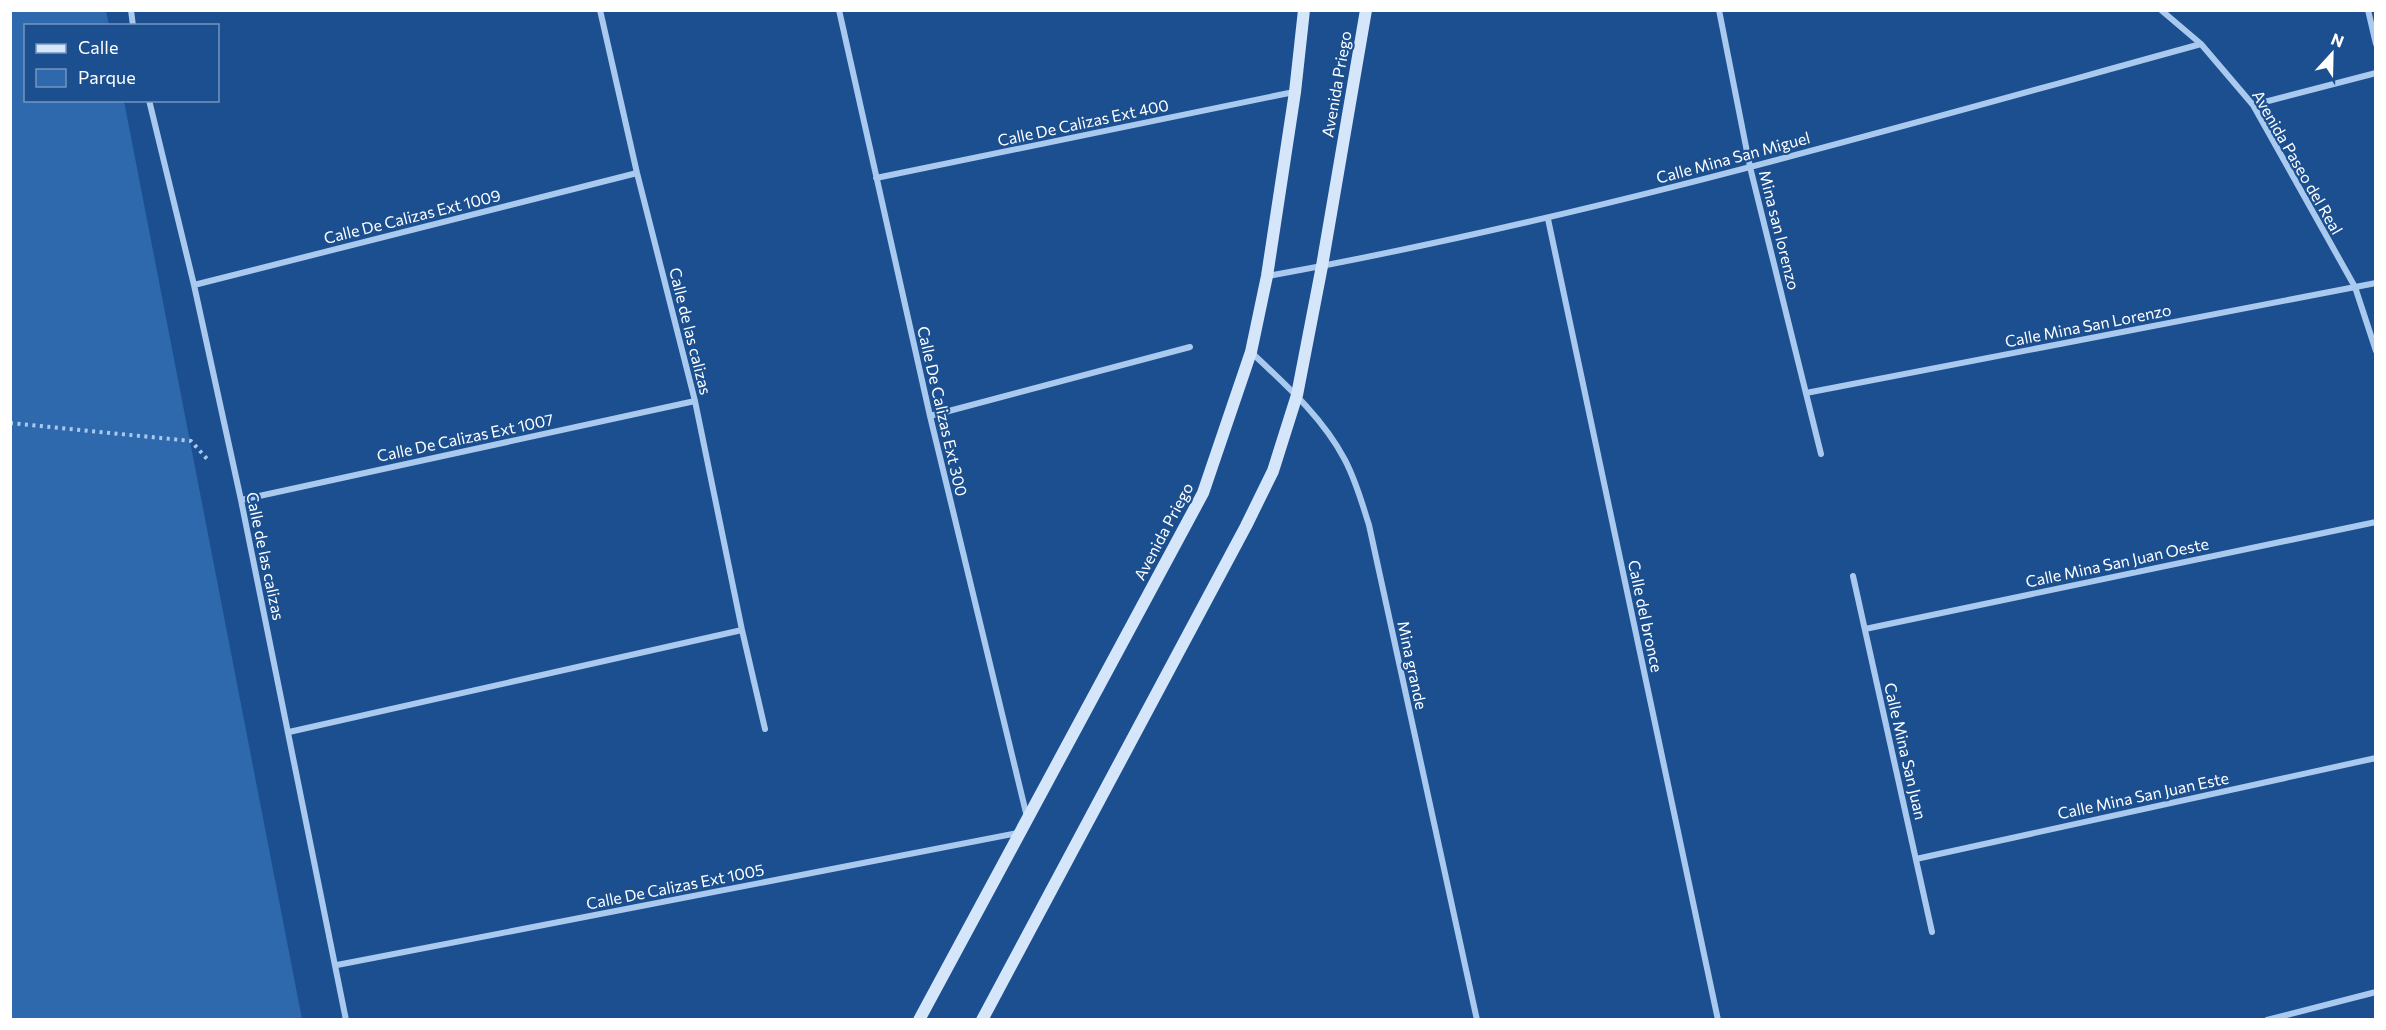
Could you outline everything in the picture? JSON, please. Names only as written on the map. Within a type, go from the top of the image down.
[{"type":"street","name":"Calle de las calizas","points":[[600,10],[637,174],[695,401],[742,630],[765,729]]},
{"type":"street","name":"Calle De Calizas Ext 300","points":[[838,10],[930,416],[1027,817]]},
{"type":"street","name":"Avenida Priego","points":[[919,1020],[1203,493],[1251,352],[1267,276],[1295,92],[1304,10]]},
{"type":"street","name":"Avenida Priego","points":[[982,1020],[1246,526],[1273,471],[1297,395],[1322,266],[1366,10]]},
{"type":"street","name":"Mina san lorenzo","points":[[1719,10],[1750,167],[1821,454]]},
{"type":"street","name":"Avenida Paseo del Real","points":[[2161,10],[2201,44],[2253,105],[2355,287],[2376,351]]},
{"type":"street","points":[[2368,10],[2376,44]]},
{"type":"street","name":"Calle Mina San Miguel","points":[[1267,276],[1548,219],[1750,167],[2201,44]]},
{"type":"street","points":[[2253,105],[2376,74]]},
{"type":"street","name":"Calle De Calizas Ext 400","points":[[876,178],[1295,92]]},
{"type":"street","name":"Calle de las calizas","points":[[149,102],[194,285],[241,500],[337,965],[346,1020]]},
{"type":"street","name":"Calle De Calizas Ext 1009","points":[[194,285],[637,174]]},
{"type":"street","name":"Calle del bronce","points":[[1548,219],[1718,1020]]},
{"type":"street","name":"Calle Mina San Lorenzo","points":[[1806,393],[2376,283]]},
{"type":"street","points":[[930,416],[1190,347]]},
{"type":"street","name":"Mina grande","points":[[1251,352],[1297,395],[1329,434],[1357,485],[1369,525],[1477,1020]]},
{"type":"street","name":"Calle De Calizas Ext 1007","points":[[241,500],[695,401]]},
{"type":"street","name":"Calle Mina San Juan Oeste","points":[[1865,629],[2376,522]]},
{"type":"street","name":"Calle Mina San Juan","points":[[1853,576],[1932,932]]},
{"type":"street","points":[[289,732],[742,630]]},
{"type":"street","name":"Calle Mina San Juan Este","points":[[1916,859],[2376,758]]},
{"type":"street","name":"Calle De Calizas Ext 1005","points":[[337,965],[1019,833]]},
{"type":"street","points":[[2267,1020],[2376,992]]},
{"type":"path","points":[[10,423],[191,441],[213,466]]},
{"type":"green space","points":[[10,11],[106,11],[109,24],[24,24],[24,102],[124,102],[302,1019],[11,1019]]}]
